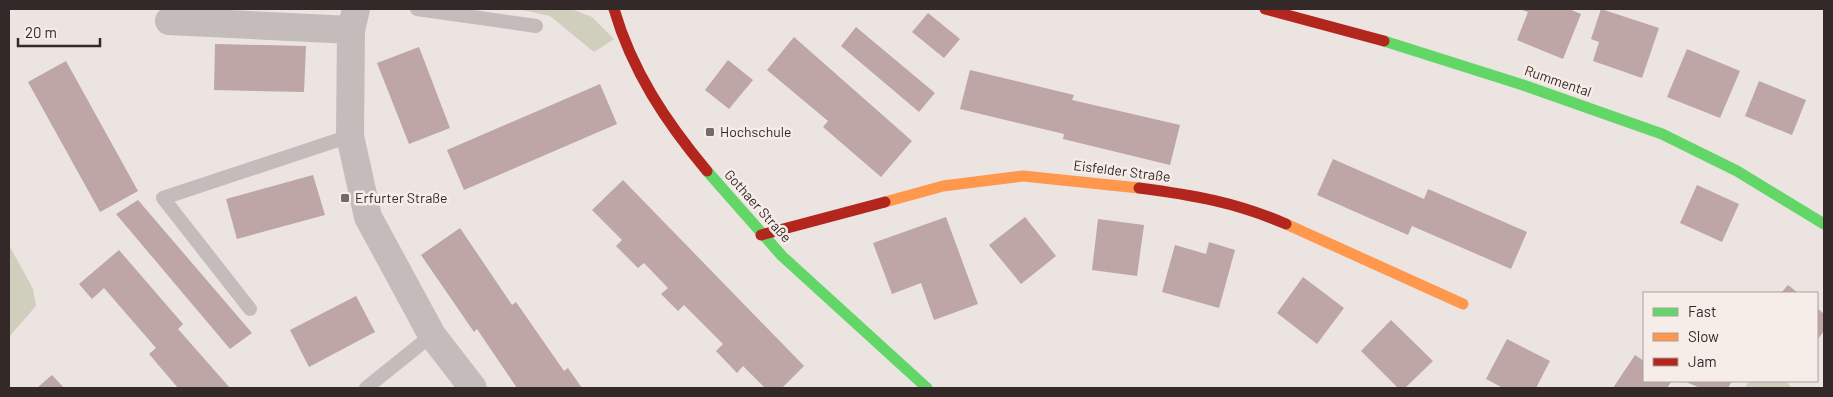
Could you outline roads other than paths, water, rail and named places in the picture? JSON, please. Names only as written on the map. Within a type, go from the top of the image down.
[{"type":"street","name":"Gothaer Straße","points":[[614,9],[626,47],[641,80],[688,149],[762,235],[840,312],[927,388]]},
{"type":"street","name":"Rummental","points":[[1265,9],[1339,27],[1418,50],[1653,132],[1707,154],[1801,208],[1824,224]]},
{"type":"street","points":[[169,20],[353,19],[350,136],[368,217],[432,336],[473,388]]},
{"type":"street","name":"Eisfelder Straße","points":[[762,235],[943,186],[1023,176],[1093,182],[1202,196],[1251,209],[1464,304]]},
{"type":"lane","points":[[417,9],[536,26]]},
{"type":"lane","points":[[250,309],[163,198],[350,136]]},
{"type":"lane","points":[[366,388],[432,336]]},
{"type":"place","name":"Hochschule","points":[[710,132]]},
{"type":"place","name":"Erfurter Straße","points":[[345,198]]}]
